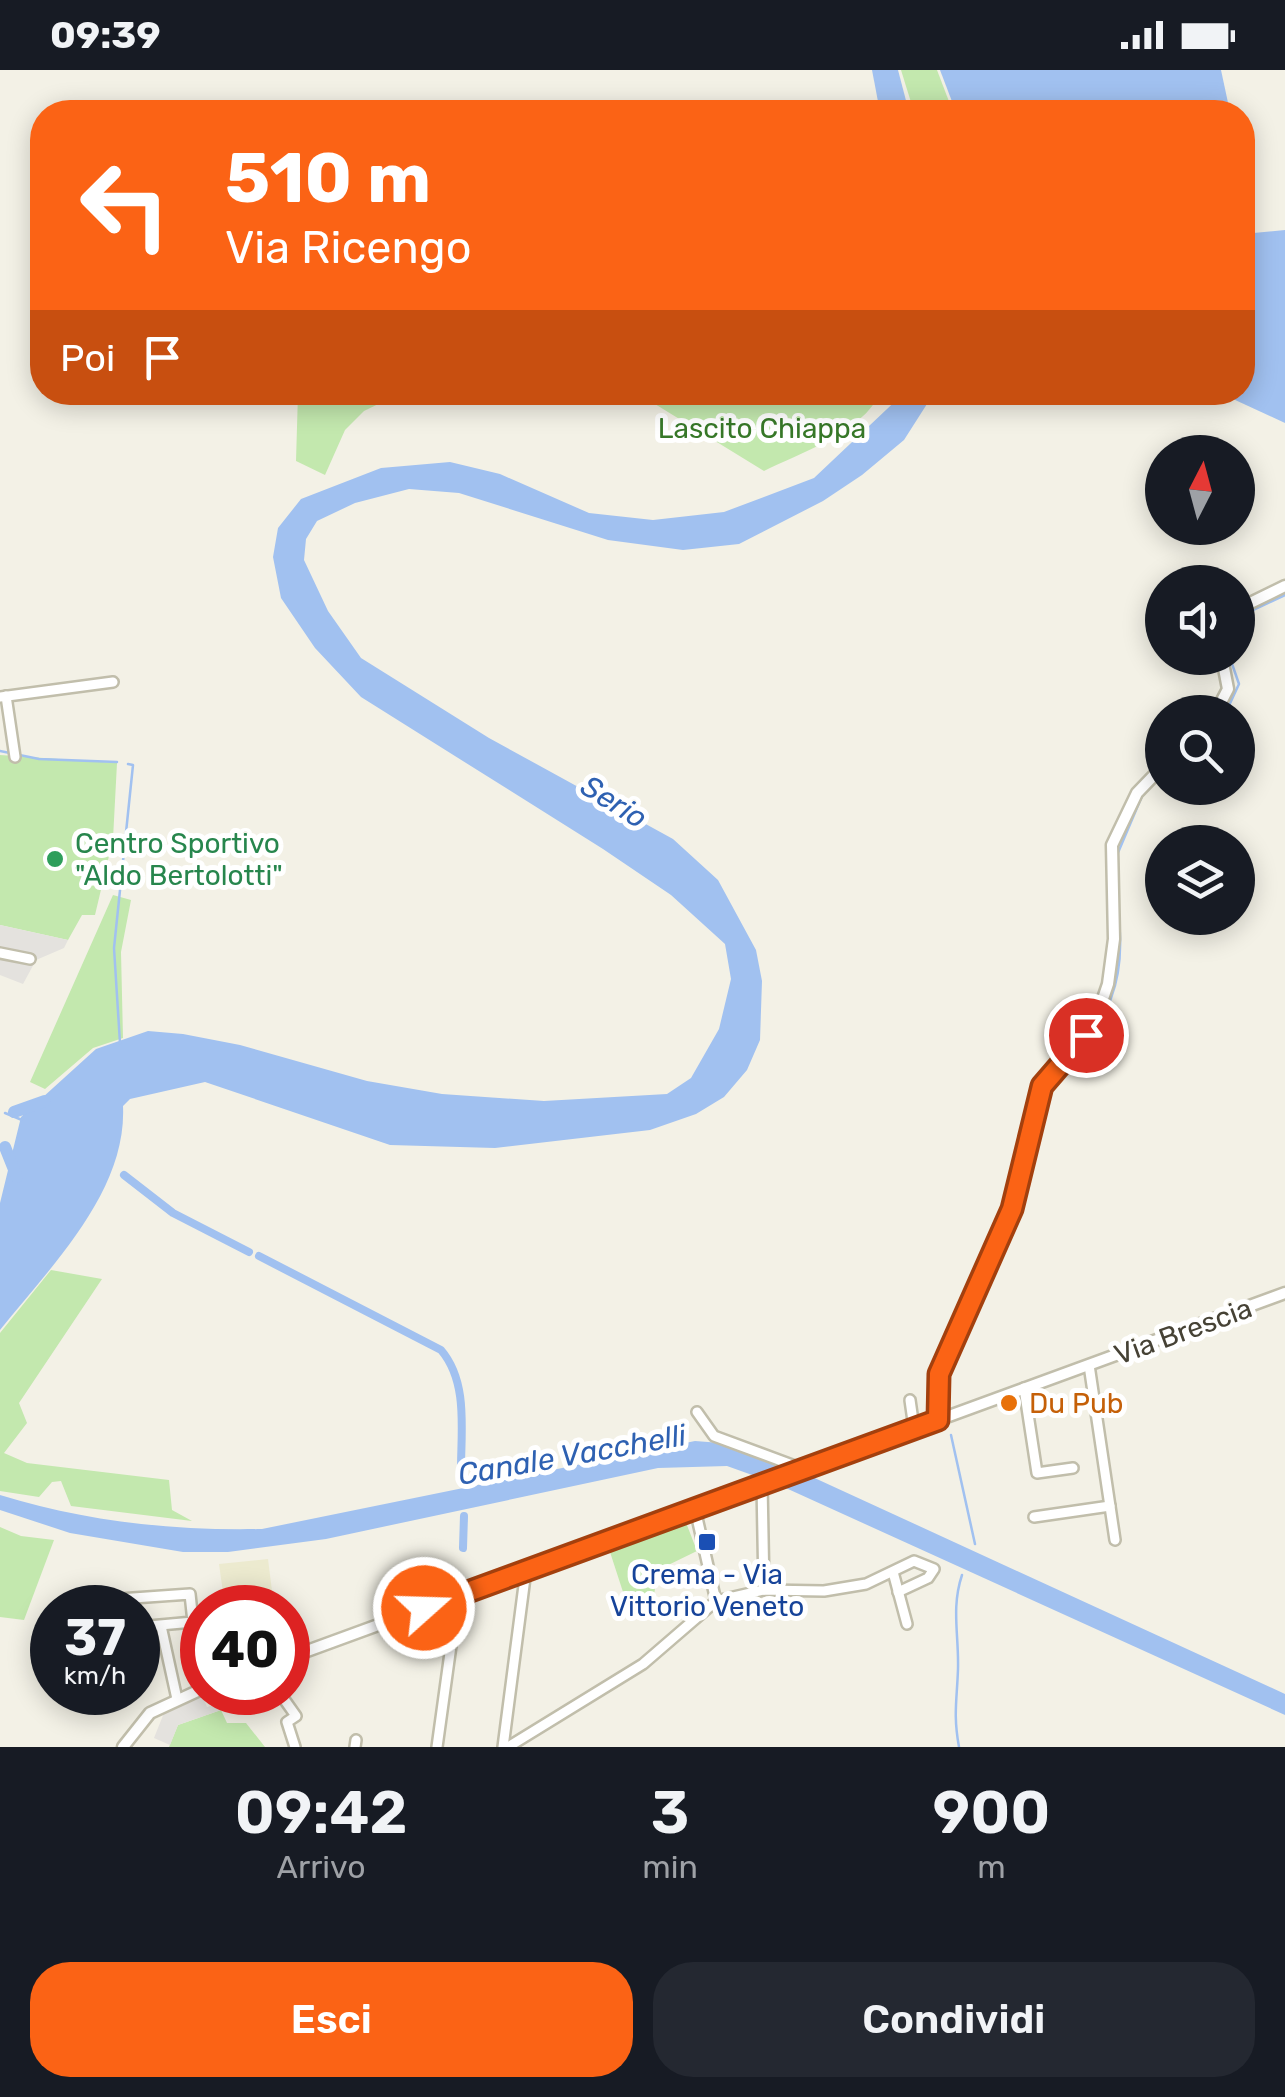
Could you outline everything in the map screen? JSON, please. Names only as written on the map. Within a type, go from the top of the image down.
[{"type":"street","points":[[1255,600],[1285,586]]},
{"type":"street","points":[[14,754],[3,697],[114,682]]},
{"type":"street","points":[[938,1420],[939,1374],[1012,1209],[1042,1086],[1094,1025],[1108,984],[1114,939],[1112,845],[1137,793],[1145,785]]},
{"type":"street","points":[[0,953],[30,960]]},
{"type":"street","name":"Via Brescia","points":[[310,1650],[1285,1293]]},
{"type":"street","points":[[1089,1365],[1115,1540]]},
{"type":"street","points":[[1024,1388],[1037,1473],[1072,1468]]},
{"type":"street","points":[[910,1400],[914,1428]]},
{"type":"street","points":[[697,1412],[714,1436],[801,1470]]},
{"type":"street","points":[[764,1590],[765,1483]]},
{"type":"street","points":[[1034,1517],[1110,1506]]},
{"type":"street","points":[[695,1509],[716,1602]]},
{"type":"street","points":[[505,1747],[643,1664],[716,1602],[764,1590],[824,1591],[866,1584],[914,1561],[934,1569],[928,1578],[898,1592]]},
{"type":"street","points":[[505,1747],[526,1570]]},
{"type":"street","points":[[893,1572],[907,1624]]},
{"type":"street","points":[[160,1596],[190,1594],[193,1622],[161,1626],[177,1698]]},
{"type":"street","points":[[437,1747],[458,1596]]},
{"type":"street","points":[[139,1747],[125,1744],[150,1712],[180,1697]]},
{"type":"street","points":[[295,1715],[287,1722],[296,1747]]},
{"type":"shaded area","points":[[0,925],[68,940],[64,948],[36,960],[23,984],[0,975]]},
{"type":"shaded area","points":[[268,1559],[271,1585],[222,1585],[219,1564]]},
{"type":"shaded area","points":[[180,1706],[180,1715],[207,1715],[178,1725],[170,1745],[154,1738],[164,1713]]},
{"type":"green space","points":[[901,70],[937,70],[948,100],[910,100]]},
{"type":"green space","points":[[298,405],[376,405],[364,411],[345,430],[325,475],[296,461]]},
{"type":"green space","name":"Lascito Chiappa","points":[[657,405],[873,405],[845,430],[764,471]]},
{"type":"green space","name":"Centro Sportivo \"Aldo Bertolotti\"","points":[[0,755],[117,763],[113,839],[95,915],[82,915],[68,940],[0,925]]},
{"type":"green space","points":[[113,895],[131,900],[121,952],[123,1038],[93,1048],[45,1089],[30,1082]]},
{"type":"green space","points":[[51,1270],[102,1279],[19,1403],[27,1423],[4,1453],[27,1463],[169,1480],[172,1510],[192,1521],[71,1506],[61,1481],[52,1482],[39,1497],[0,1491],[0,1333]]},
{"type":"green space","points":[[685,1520],[697,1551],[658,1570],[654,1595],[623,1592],[610,1552],[625,1547],[624,1542]]},
{"type":"green space","points":[[0,1527],[21,1536],[54,1540],[37,1585],[30,1585],[30,1604],[24,1620],[0,1617]]},
{"type":"green space","points":[[207,1715],[223,1715],[227,1723],[246,1723],[265,1747],[169,1747],[178,1725]]},
{"type":"water","points":[[872,70],[898,70],[906,100],[878,100]]},
{"type":"water","points":[[940,70],[1221,70],[1227,100],[951,100]]},
{"type":"water","points":[[1285,230],[1285,423],[1246,405],[1255,405],[1255,233]]},
{"type":"water","points":[[891,405],[926,405],[904,440],[862,475],[823,501],[739,544],[683,550],[608,540],[459,493],[409,489],[355,503],[317,521],[306,539],[304,560],[328,611],[361,658],[489,738],[673,839],[718,880],[756,950],[762,981],[760,1040],[747,1070],[724,1097],[696,1114],[650,1130],[495,1148],[390,1145],[205,1082],[130,1099],[123,1106],[121,1138],[99,1198],[62,1254],[0,1330],[0,1203],[21,1117],[96,1049],[148,1031],[183,1034],[240,1045],[367,1081],[442,1094],[544,1101],[667,1094],[691,1078],[719,1029],[731,979],[725,944],[671,895],[361,697],[315,648],[281,598],[273,557],[278,528],[301,499],[381,468],[450,462],[500,474],[589,513],[653,520],[724,512],[814,478]]},
{"type":"water","points":[[695,1441],[721,1443],[795,1469],[1285,1694],[1285,1715],[777,1484],[727,1466],[658,1468],[326,1539],[228,1552],[183,1552],[70,1533],[0,1510],[0,1495],[64,1512],[129,1522],[262,1529]]},
{"type":"waterway","points":[[1255,609],[1285,595]]},
{"type":"waterway","points":[[1234,695],[1239,684],[1236,675]]},
{"type":"waterway","points":[[0,751],[39,759],[117,762]]},
{"type":"waterway","points":[[120,1043],[114,948],[133,765],[128,764]]},
{"type":"waterway","points":[[1117,855],[1145,793]]},
{"type":"waterway","points":[[1068,1063],[1094,1032],[1111,999],[1119,963],[1119,922]]},
{"type":"waterway","points":[[1045,1095],[1053,1081]]},
{"type":"waterway","points":[[14,1112],[45,1101]]},
{"type":"waterway","points":[[5,1113],[22,1120]]},
{"type":"waterway","points":[[5,1147],[17,1177]]},
{"type":"waterway","points":[[124,1175],[173,1213],[249,1252]]},
{"type":"waterway","points":[[1001,1248],[1019,1205]]},
{"type":"waterway","name":"Canale Vacchelli","points":[[259,1256],[441,1350],[460,1394],[461,1478]]},
{"type":"waterway","points":[[944,1391],[945,1369]]},
{"type":"waterway","points":[[951,1435],[975,1544]]},
{"type":"waterway","points":[[463,1548],[464,1516]]},
{"type":"waterway","points":[[959,1747],[956,1610],[962,1575]]},
{"type":"place","name":"Centro Sportivo \"Aldo Bertolotti\"","points":[[55,859]]},
{"type":"place","name":"Du Pub","points":[[1009,1403]]},
{"type":"place","name":"Crema - Via Vittorio Veneto","points":[[707,1542]]},
{"type":"route","points":[[424,1608],[938,1420],[939,1374],[948,1346],[1008,1221],[1032,1110],[1054,1068],[1086,1035]]},
{"type":"water label","name":"Serio","points":[[614,802]]}]
